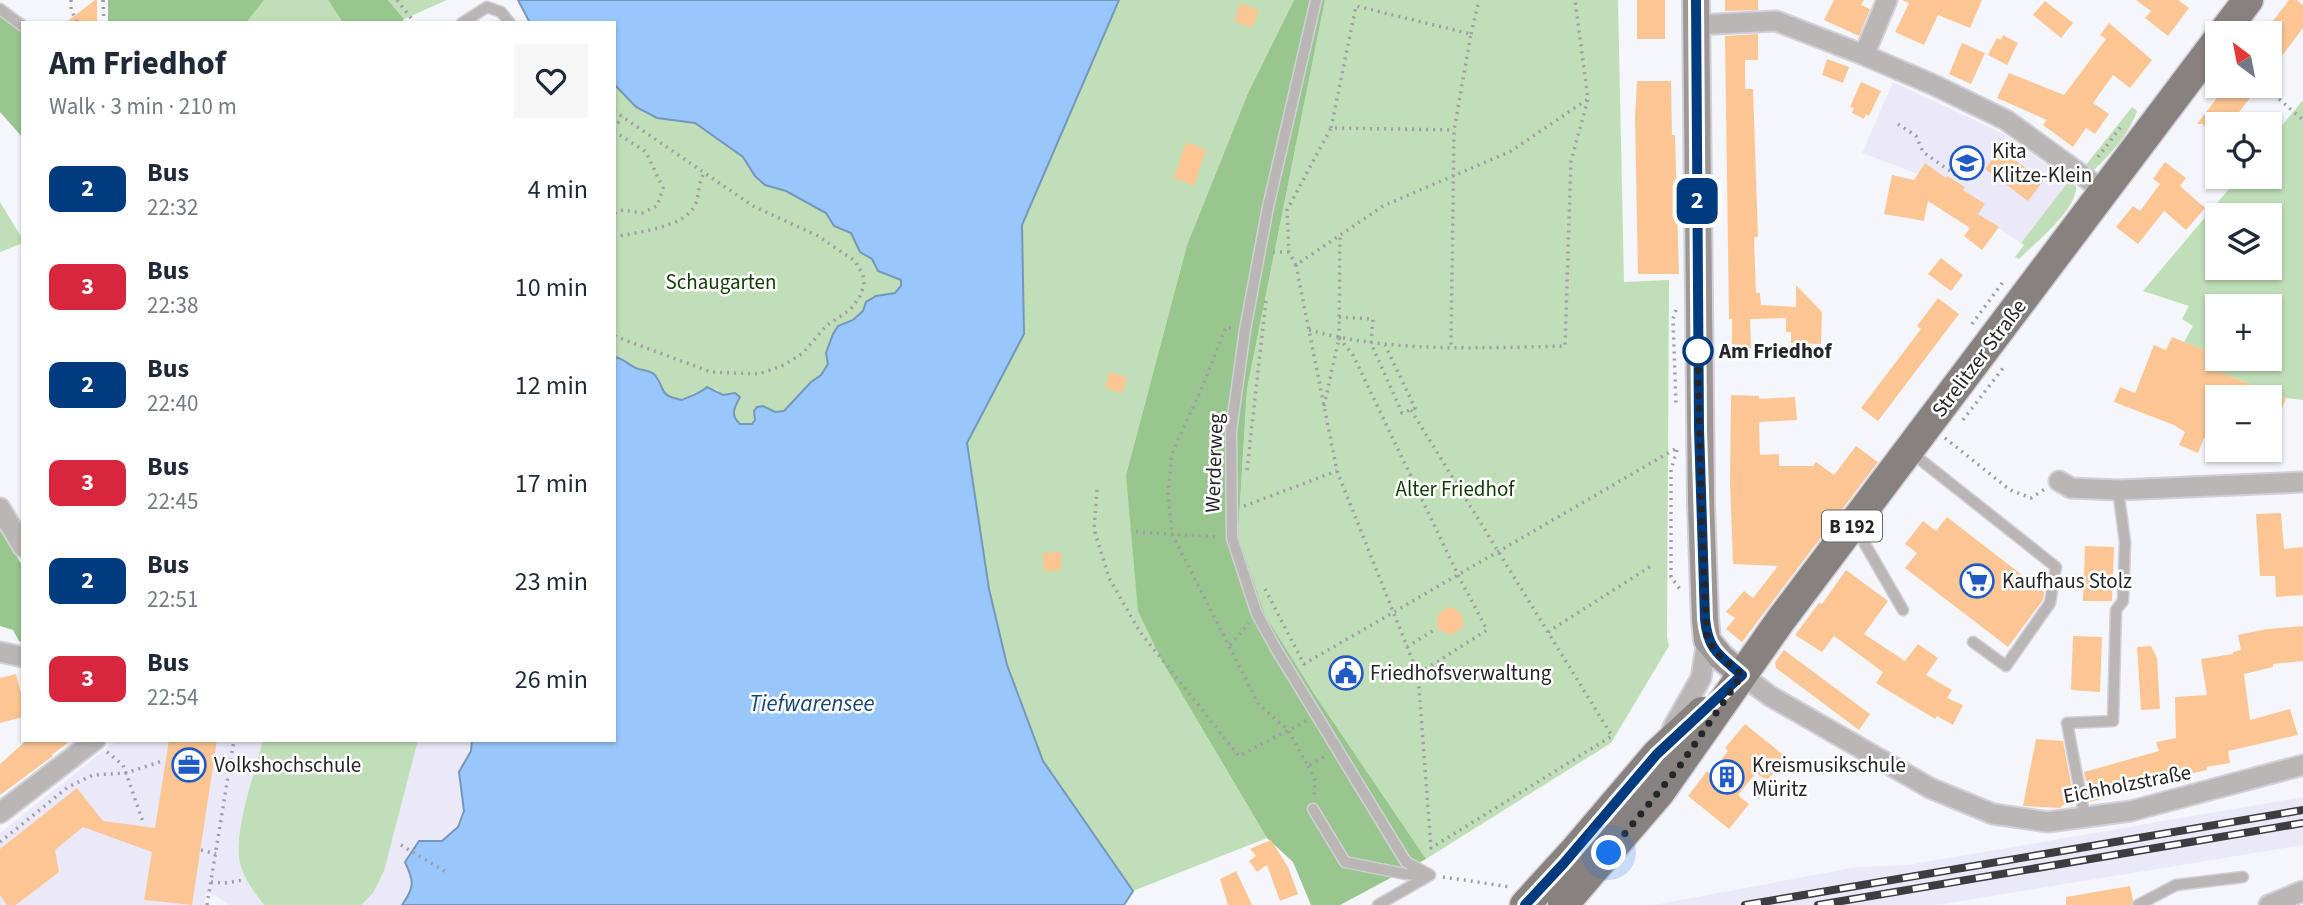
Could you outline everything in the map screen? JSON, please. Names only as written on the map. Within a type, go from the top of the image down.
[{"type":"main road","points":[[2232,21],[2248,0]]},
{"type":"main road","points":[[1696,13],[1701,504],[1707,640],[1721,657],[1742,675]]},
{"type":"main road","name":"Strelitzer Straße","points":[[1742,675],[2205,57]]},
{"type":"main road","name":"B 192","points":[[1518,896],[1562,866],[1657,754],[1742,675]]},
{"type":"main road","name":"B 192","points":[[1563,905],[1660,792],[1742,675]]},
{"type":"street","points":[[1864,55],[1887,0]]},
{"type":"street","points":[[1696,13],[1776,21],[1934,85],[2006,120],[2104,191]]},
{"type":"street","points":[[2059,481],[2071,488],[2118,490],[2303,482]]},
{"type":"street","points":[[0,508],[21,544]]},
{"type":"street","points":[[1657,754],[1696,688],[1707,640]]},
{"type":"street","points":[[0,652],[21,657]]},
{"type":"street","name":"Eichholzstraße","points":[[1742,675],[1770,696],[1930,788],[1993,814],[2048,822],[2131,811],[2303,765]]},
{"type":"street","points":[[0,813],[102,747]]},
{"type":"street","points":[[2269,905],[2303,891]]},
{"type":"lane","name":"Werderweg","points":[[1316,0],[1281,145],[1245,330],[1231,431],[1232,538],[1257,614],[1406,862],[1430,875]]},
{"type":"lane","points":[[465,21],[487,7],[501,12],[508,21]]},
{"type":"lane","points":[[0,9],[21,25]]},
{"type":"lane","points":[[1909,451],[2056,567],[2050,603],[2006,666],[1973,642]]},
{"type":"lane","points":[[2085,818],[2067,723],[2113,722],[2116,610],[2123,601],[2124,589],[2125,542],[2118,490]]},
{"type":"lane","points":[[1850,529],[1861,539],[1903,610]]},
{"type":"lane","points":[[1313,809],[1345,862],[1405,874],[1430,875]]},
{"type":"lane","points":[[1378,905],[1430,875]]},
{"type":"lane","points":[[2138,905],[2176,885],[2243,877]]},
{"type":"path","points":[[71,0],[71,9],[76,21]]},
{"type":"path","points":[[103,0],[104,21]]},
{"type":"path","points":[[397,0],[413,21]]},
{"type":"path","points":[[1358,0],[1331,128],[1287,211],[1289,252],[1296,265],[1337,471],[1418,674],[1431,848],[1612,736],[1411,410]]},
{"type":"path","points":[[1451,349],[1454,130],[1479,0]]},
{"type":"path","points":[[1308,330],[1371,343],[1451,349],[1565,346],[1571,161],[1588,99],[1575,0]]},
{"type":"path","points":[[1356,6],[1471,34]]},
{"type":"path","points":[[1296,265],[1383,206],[1511,151],[1588,99]]},
{"type":"path","points":[[2279,99],[2303,120]]},
{"type":"path","points":[[616,112],[753,206],[818,236],[855,261],[863,275],[864,285],[851,309],[827,326],[803,353],[784,365],[759,374],[711,372],[616,337]]},
{"type":"path","points":[[616,127],[622,117]]},
{"type":"path","points":[[2081,172],[2098,157],[2126,119]]},
{"type":"path","points":[[1898,124],[1916,136],[1923,152],[1929,158],[1963,180]]},
{"type":"path","points":[[1331,128],[1454,130]]},
{"type":"path","points":[[616,131],[646,152],[663,188],[657,206],[642,213],[623,210],[616,212]]},
{"type":"path","points":[[616,237],[671,225],[684,217],[695,205],[698,184],[704,173]]},
{"type":"path","points":[[1324,408],[1339,338],[1340,235]]},
{"type":"path","points":[[1272,252],[1289,252]]},
{"type":"path","points":[[1246,480],[1267,292]]},
{"type":"path","points":[[1676,309],[1673,319],[1676,410]]},
{"type":"path","points":[[1339,317],[1373,319],[1371,343],[1402,413],[1415,408],[1385,344]]},
{"type":"path","points":[[1339,338],[1353,355],[1487,630],[1418,674]]},
{"type":"path","points":[[1929,424],[2010,490],[2031,498],[2059,481]]},
{"type":"path","points":[[1677,435],[1677,448],[1671,470],[1671,577],[1684,593]]},
{"type":"path","points":[[1262,584],[1304,664],[1677,448]]},
{"type":"path","points":[[1244,517],[1242,506],[1337,471]]},
{"type":"path","points":[[1097,490],[1094,529],[1109,578],[1140,632],[1239,756],[1317,715]]},
{"type":"path","points":[[1136,532],[1232,538]]},
{"type":"path","points":[[1548,632],[1651,566]]},
{"type":"path","points":[[1230,645],[1257,614]]},
{"type":"path","points":[[1406,647],[1434,630]]},
{"type":"path","points":[[207,905],[234,742]]},
{"type":"path","points":[[102,747],[123,765],[143,822]]},
{"type":"path","points":[[0,842],[68,786],[93,775],[126,773],[162,761]]},
{"type":"path","points":[[1308,765],[1315,780],[1313,809]]},
{"type":"path","points":[[401,845],[446,872]]},
{"type":"path","points":[[201,850],[216,854]]},
{"type":"path","points":[[1430,875],[1518,896]]},
{"type":"path","points":[[211,882],[244,880]]},
{"type":"shaded area","name":"Kita Klitze-Klein","points":[[1893,82],[2004,134],[2069,181],[2021,243],[1918,174],[1862,153]]},
{"type":"shaded area","points":[[114,742],[472,742],[471,751],[459,772],[464,811],[458,827],[442,841],[413,880],[410,894],[402,905],[229,905],[215,895],[206,893],[204,905],[0,905],[0,833]]},
{"type":"shaded area","points":[[2303,797],[2303,845],[1937,905],[1654,905],[1857,867],[1908,865]]},
{"type":"green space","points":[[108,0],[264,0],[248,21],[108,21]]},
{"type":"green space","points":[[264,0],[328,0],[342,21],[248,21]]},
{"type":"green space","points":[[328,0],[388,0],[404,19],[403,21],[342,21]]},
{"type":"green space","points":[[388,0],[447,0],[404,19]]},
{"type":"green space","points":[[1119,0],[1294,0],[1248,93],[1187,245],[1126,475],[1162,661],[1267,838],[1133,891],[1043,761],[1007,665],[989,589],[966,442],[1024,334],[1022,225]]},
{"type":"green space","points":[[1294,0],[1325,0],[1247,389],[1238,535],[1265,615],[1315,695],[1426,859],[1340,905],[1311,905],[1293,862],[1267,838],[1162,661],[1138,611],[1126,475],[1187,245],[1248,93]]},
{"type":"green space","name":"Alter Friedhof","points":[[1325,0],[1618,0],[1624,282],[1669,280],[1669,646],[1611,743],[1426,859],[1315,695],[1265,615],[1238,535],[1247,389]]},
{"type":"green space","points":[[0,15],[21,31],[21,136],[0,112]]},
{"type":"green space","name":"Schaugarten","points":[[616,86],[657,118],[695,123],[743,158],[765,185],[786,191],[826,213],[834,226],[851,233],[860,252],[872,259],[878,271],[901,280],[901,286],[895,293],[876,296],[866,302],[863,311],[853,320],[838,326],[826,353],[828,364],[821,376],[811,382],[783,411],[775,412],[763,406],[752,424],[740,424],[735,418],[734,411],[740,398],[723,395],[716,389],[694,393],[682,400],[674,398],[665,394],[653,373],[616,358]]},
{"type":"green space","points":[[2303,100],[2303,400],[2282,396],[2282,385],[2253,385],[2217,371],[2282,371],[2282,294],[2205,294],[2205,350],[2184,342],[2193,326],[2182,319],[2189,306],[2143,291],[2205,217],[2205,280],[2282,280],[2282,203],[2217,203],[2229,189],[2282,189],[2282,125]]},
{"type":"green space","points":[[2132,107],[2137,111],[2118,144],[2093,171],[2085,166]]},
{"type":"green space","points":[[2069,181],[2076,186],[2075,195],[2063,215],[2019,259],[2015,257],[2024,245],[2021,243]]},
{"type":"green space","points":[[0,202],[21,235],[21,244],[0,252]]},
{"type":"green space","points":[[0,528],[21,564],[21,642],[13,630],[0,626]]},
{"type":"green space","points":[[262,742],[417,742],[384,871],[373,893],[361,905],[264,905],[250,885],[240,863],[240,835]]},
{"type":"water","name":"Tiefwarensee","points":[[518,0],[1119,0],[1022,225],[1024,334],[967,443],[989,589],[1007,665],[1043,761],[1133,891],[1124,905],[402,905],[412,884],[405,862],[419,841],[442,841],[458,827],[464,811],[459,772],[471,751],[472,742],[616,742],[616,358],[653,373],[665,394],[674,398],[682,400],[707,387],[723,395],[735,393],[740,397],[735,408],[735,418],[740,424],[752,424],[757,407],[763,406],[775,412],[784,411],[821,375],[828,364],[826,353],[838,326],[853,320],[863,311],[866,302],[876,296],[895,293],[901,286],[901,280],[878,271],[872,259],[860,252],[851,233],[834,226],[826,213],[786,191],[765,185],[755,176],[743,157],[695,123],[657,118],[636,107],[616,86],[616,21],[529,21]]},
{"type":"building","points":[[95,0],[97,0],[97,21],[68,21]]},
{"type":"building","points":[[1637,0],[1665,0],[1665,39],[1637,39]]},
{"type":"building","points":[[1725,0],[1758,0],[1758,10],[1725,11]]},
{"type":"building","points":[[1834,0],[1864,0],[1861,5],[1870,9],[1859,36],[1824,20]]},
{"type":"building","points":[[1902,0],[1982,0],[1970,28],[1938,15],[1924,45],[1895,32],[1909,3]]},
{"type":"building","points":[[2136,0],[2178,0],[2189,8],[2168,36],[2145,18],[2151,11]]},
{"type":"building","points":[[2289,0],[2297,0],[2303,5],[2303,28],[2282,56],[2282,21],[2273,21]]},
{"type":"building","points":[[2045,1],[2073,23],[2061,38],[2033,15]]},
{"type":"building","points":[[1240,3],[1259,10],[1252,28],[1234,21]]},
{"type":"building","points":[[2109,23],[2152,60],[2130,88],[2113,75],[2093,103],[2109,114],[2095,134],[2086,128],[2073,147],[2043,125],[2047,120],[1997,98],[2009,73],[2064,95],[2106,39],[2100,35]]},
{"type":"building","points":[[1758,34],[1758,60],[1745,60],[1745,89],[1753,89],[1758,237],[1754,237],[1756,293],[1760,293],[1761,305],[1796,307],[1796,285],[1822,312],[1821,344],[1791,343],[1791,332],[1786,332],[1786,318],[1750,319],[1751,349],[1732,349],[1732,319],[1729,319],[1725,36]]},
{"type":"building","points":[[2003,35],[2018,43],[2007,65],[1988,55],[1997,38],[2001,40]]},
{"type":"building","points":[[1962,43],[1985,53],[1971,84],[1949,74]]},
{"type":"building","points":[[1827,59],[1849,67],[1843,83],[1822,75]]},
{"type":"building","points":[[1637,81],[1671,81],[1679,274],[1638,274],[1635,118]]},
{"type":"building","points":[[1861,82],[1881,91],[1869,116],[1866,114],[1864,119],[1852,113],[1854,108],[1850,107]]},
{"type":"building","points":[[2217,98],[2250,98],[2239,112],[2206,112]]},
{"type":"building","points":[[2205,114],[2205,126],[2197,124]]},
{"type":"building","points":[[1186,142],[1206,149],[1194,186],[1174,178]]},
{"type":"building","points":[[2000,149],[2043,181],[2028,201],[1985,169]]},
{"type":"building","points":[[2165,162],[2186,178],[2180,186],[2205,208],[2186,230],[2164,211],[2138,244],[2116,227],[2133,206],[2140,211],[2160,184],[2153,179]]},
{"type":"building","points":[[1925,163],[1965,187],[1963,190],[1985,204],[1978,214],[1999,227],[1982,250],[1964,236],[1970,228],[1928,201],[1924,221],[1884,214],[1892,175],[1914,180]]},
{"type":"building","points":[[1941,258],[1963,275],[1951,291],[1928,274]]},
{"type":"building","points":[[1938,298],[1959,314],[1878,421],[1861,408],[1921,329],[1917,326]]},
{"type":"building","points":[[2172,337],[2205,350],[2202,365],[2205,366],[2205,371],[2217,371],[2253,385],[2205,385],[2205,438],[2198,453],[2179,445],[2185,432],[2174,425],[2114,402],[2120,387],[2135,393],[2154,345],[2166,350]]},
{"type":"building","points":[[1109,372],[1127,377],[1122,393],[1105,388]]},
{"type":"building","points":[[1731,395],[1759,396],[1759,399],[1795,397],[1797,420],[1759,422],[1760,455],[1779,454],[1779,466],[1813,466],[1816,462],[1834,475],[1856,446],[1878,462],[1742,642],[1726,629],[1735,618],[1726,612],[1744,591],[1753,598],[1778,566],[1733,564]]},
{"type":"building","points":[[2281,513],[2284,549],[2303,547],[2303,595],[2276,597],[2275,576],[2260,576],[2256,514]]},
{"type":"building","name":"Kaufhaus Stolz","points":[[1947,517],[2044,592],[2043,600],[2008,647],[1905,568],[1917,553],[1905,544],[1923,521],[1936,531]]},
{"type":"building","points":[[2085,546],[2114,547],[2112,601],[2083,601]]},
{"type":"building","points":[[1061,552],[1061,571],[1044,571],[1043,553]]},
{"type":"building","points":[[1846,570],[1888,601],[1864,634],[1905,661],[1918,644],[1938,658],[1926,675],[1952,690],[1947,698],[1963,705],[1953,725],[1937,716],[1935,719],[1876,683],[1883,672],[1834,636],[1822,652],[1795,635],[1819,603],[1822,604]]},
{"type":"building","points":[[1450,606],[1462,614],[1464,627],[1451,635],[1437,629],[1438,614]]},
{"type":"building","points":[[2303,626],[2303,661],[2273,664],[2273,667],[2244,674],[2250,720],[2290,709],[2298,735],[2228,751],[2230,763],[2206,767],[2207,770],[2185,775],[2186,777],[2090,802],[2084,772],[2159,751],[2156,742],[2176,738],[2175,697],[2207,695],[2201,659],[2233,654],[2241,650],[2238,635]]},
{"type":"building","points":[[2073,636],[2102,637],[2100,692],[2071,690]]},
{"type":"building","points":[[2151,646],[2157,658],[2160,709],[2141,710],[2137,647]]},
{"type":"building","points":[[1784,650],[1870,714],[1859,730],[1776,668],[1775,662]]},
{"type":"building","name":"Friedhofsverwaltung","points":[[1346,654],[1363,681],[1345,692],[1328,665]]},
{"type":"building","points":[[16,674],[21,693],[21,718],[0,723],[0,678]]},
{"type":"building","name":"Kreismusikschule Müritz","points":[[1745,724],[1786,757],[1767,781],[1756,773],[1738,795],[1749,804],[1729,829],[1688,796],[1707,771],[1710,774],[1728,751],[1725,748]]},
{"type":"building","points":[[2036,739],[2063,741],[2075,804],[2063,805],[2060,808],[2023,806]]},
{"type":"building","points":[[25,742],[68,742],[0,795],[0,764]]},
{"type":"building","points":[[169,742],[217,742],[192,905],[144,900],[152,852],[83,827],[55,850],[59,872],[16,905],[7,905],[0,895],[0,849],[77,788],[103,821],[155,828]]},
{"type":"building","points":[[1271,840],[1288,867],[1298,894],[1280,901],[1267,865],[1257,872],[1249,861],[1256,856],[1250,849]]},
{"type":"building","points":[[1236,871],[1252,905],[1228,905],[1220,879]]},
{"type":"building","points":[[2130,886],[2133,900],[2131,905],[2066,905],[2066,897]]},
{"type":"railway","points":[[1745,905],[2303,810]]},
{"type":"railway","points":[[1818,905],[2303,823]]},
{"type":"bus line","name":"2","points":[[1525,905],[1657,754],[1742,675],[1721,657],[1707,640],[1705,619],[1699,429],[1696,0]]},
{"type":"place","name":"Kita Klitze-Klein","points":[[1967,163]]},
{"type":"place","name":"Am Friedhof","points":[[1698,351]]},
{"type":"place","name":"Kaufhaus Stolz","points":[[1977,581]]},
{"type":"place","name":"Friedhofsverwaltung","points":[[1346,673]]},
{"type":"place","name":"Volkshochschule","points":[[189,765]]},
{"type":"place","name":"Kreismusikschule Müritz","points":[[1727,777]]},
{"type":"route","points":[[1609,853],[1679,767],[1742,675],[1721,657],[1707,640],[1698,351]]}]
